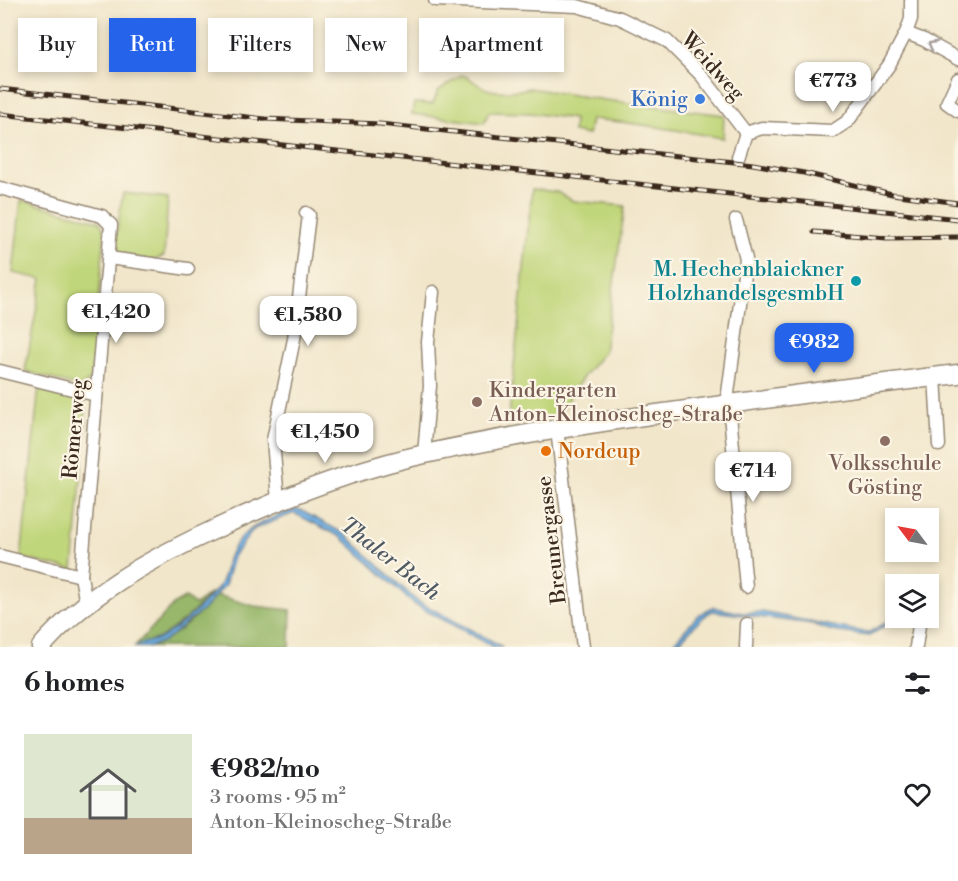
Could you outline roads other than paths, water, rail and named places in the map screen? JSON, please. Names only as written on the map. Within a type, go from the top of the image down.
[{"type":"main road","points":[[40,647],[86,604],[152,560],[278,501],[333,481],[424,454],[557,429],[958,374]]},
{"type":"street","name":"Weidweg","points":[[435,0],[577,6],[620,18],[667,41],[702,76],[746,133]]},
{"type":"street","points":[[738,157],[746,133],[762,128],[833,131],[848,121],[889,65],[906,33],[910,19],[911,0]]},
{"type":"street","points":[[906,33],[958,58]]},
{"type":"street","points":[[958,79],[947,103],[958,111]]},
{"type":"street","name":"Römerweg","points":[[0,188],[102,216],[111,225],[81,576],[86,604]]},
{"type":"street","points":[[278,501],[273,440],[294,339],[309,215],[306,213]]},
{"type":"street","points":[[736,220],[746,259],[728,393],[746,587]]},
{"type":"street","points":[[109,258],[188,269]]},
{"type":"street","points":[[424,454],[430,386],[428,342],[433,292]]},
{"type":"street","points":[[0,371],[96,395]]},
{"type":"street","points":[[935,376],[939,445]]},
{"type":"street","name":"Breunergasse","points":[[557,429],[583,647]]},
{"type":"street","points":[[0,556],[81,576]]},
{"type":"street","points":[[746,647],[747,624]]},
{"type":"street","points":[[916,647],[919,628]]},
{"type":"water","name":"Thaler Bach","points":[[292,509],[300,510],[345,534],[417,601],[503,647],[494,647],[415,605],[341,537],[294,513],[254,529],[233,556],[225,585],[204,609],[164,641],[149,647],[134,647],[161,638],[191,615],[220,585],[230,554],[242,537],[249,530]]},
{"type":"water","points":[[712,607],[743,613],[762,612],[868,633],[885,623],[885,626],[869,636],[832,631],[813,624],[712,611],[674,647],[670,647],[698,615]]},
{"type":"railway","points":[[0,89],[265,119],[380,124],[753,164],[804,173],[892,194],[958,203]]},
{"type":"railway","points":[[0,114],[958,219]]},
{"type":"railway","points":[[814,232],[887,238],[958,237]]},
{"type":"place","name":"König","points":[[700,99]]},
{"type":"place","name":"M. Hechenblaickner HolzhandelsgesmbH","points":[[856,281]]},
{"type":"place","name":"Kindergarten Anton-Kleinoscheg-Straße","points":[[477,402]]},
{"type":"place","name":"Volksschule Gösting","points":[[885,441]]},
{"type":"place","name":"Nordcup","points":[[546,451]]}]
